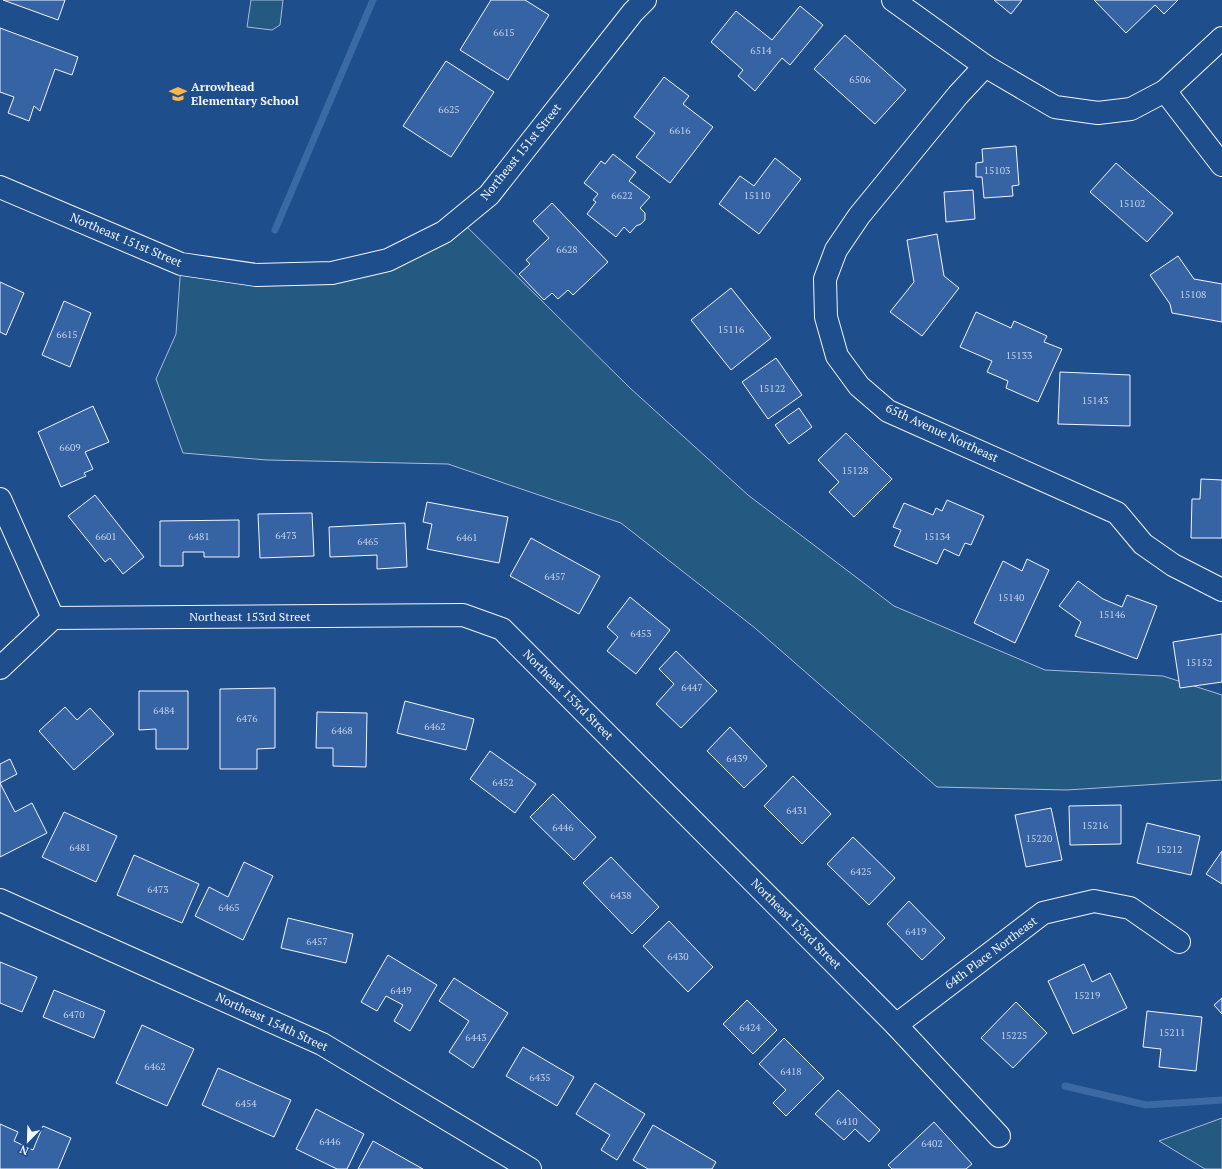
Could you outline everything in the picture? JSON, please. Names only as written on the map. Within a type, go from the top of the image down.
[{"type":"street","name":"Northeast 151st Street","points":[[0,186],[181,264],[256,275],[332,273],[388,260],[444,232],[489,195],[633,12],[645,0]]},
{"type":"street","points":[[893,0],[985,66],[1055,106],[1098,112],[1131,109],[1165,91],[1222,38]]},
{"type":"street","name":"65th Avenue Northeast","points":[[985,66],[958,95],[864,210],[836,250],[825,279],[826,317],[837,356],[859,386],[888,411],[1117,513],[1143,544],[1173,565],[1222,590]]},
{"type":"street","points":[[1165,91],[1222,165]]},
{"type":"street","points":[[0,499],[53,618],[0,668]]},
{"type":"street","name":"Northeast 153rd Street","points":[[53,618],[463,615],[502,629],[896,1025],[999,1136]]},
{"type":"street","name":"Northeast 154th Street","points":[[0,900],[322,1044],[530,1169]]},
{"type":"street","name":"64th Place Northeast","points":[[896,1025],[1043,913],[1094,901],[1130,908],[1179,942]]},
{"type":"shaded area","points":[[251,0],[283,0],[280,25],[272,30],[247,27]]},
{"type":"shaded area","points":[[457,217],[630,388],[748,495],[894,606],[1045,670],[1163,676],[1222,695],[1222,780],[1067,790],[937,787],[755,628],[621,523],[448,464],[267,460],[183,453],[156,379],[176,334],[181,264],[332,273]]},
{"type":"shaded area","points":[[1222,1118],[1222,1169],[1205,1169],[1159,1141]]},
{"type":"building","points":[[3,0],[65,0],[58,20]]},
{"type":"building","points":[[491,0],[525,0],[549,15],[508,80],[460,50]]},
{"type":"building","points":[[994,0],[1022,0],[1011,14]]},
{"type":"building","points":[[1094,0],[1178,0],[1164,14],[1155,5],[1126,33]]},
{"type":"building","points":[[800,6],[823,25],[790,65],[782,58],[755,91],[738,76],[743,70],[711,42],[736,11],[772,40]]},
{"type":"building","points":[[0,28],[78,57],[72,75],[55,69],[40,111],[34,106],[29,121],[8,113],[14,97],[0,92]]},
{"type":"building","points":[[845,35],[906,90],[875,124],[814,69]]},
{"type":"building","points":[[446,61],[494,92],[451,157],[403,126]]},
{"type":"building","points":[[664,77],[689,96],[683,104],[713,127],[670,183],[636,157],[655,133],[634,117]]},
{"type":"building","points":[[1016,146],[1019,185],[1012,186],[1013,196],[984,198],[982,177],[976,177],[976,163],[983,162],[982,149]]},
{"type":"building","points":[[613,154],[636,172],[629,181],[650,197],[640,208],[645,213],[645,220],[636,226],[630,233],[624,227],[616,237],[587,214],[596,202],[593,200],[598,194],[584,183],[601,161],[605,164]]},
{"type":"building","points":[[775,158],[801,179],[759,234],[719,204],[740,176],[754,186]]},
{"type":"building","points":[[1116,163],[1173,213],[1147,242],[1090,192]]},
{"type":"building","points":[[973,190],[975,219],[946,222],[944,192]]},
{"type":"building","points":[[552,203],[608,262],[573,295],[568,290],[558,299],[552,293],[544,300],[519,274],[530,264],[526,260],[549,238],[533,221]]},
{"type":"building","points":[[937,234],[944,276],[959,288],[922,336],[890,312],[914,282],[907,240]]},
{"type":"building","points":[[1178,256],[1194,279],[1222,284],[1222,322],[1172,313],[1170,304],[1150,275]]},
{"type":"building","points":[[0,282],[24,293],[6,335],[0,332]]},
{"type":"building","points":[[731,288],[771,338],[731,370],[691,320]]},
{"type":"building","points":[[64,301],[91,313],[70,367],[42,355]]},
{"type":"building","points":[[976,312],[1011,328],[1014,321],[1047,336],[1044,342],[1062,349],[1038,402],[1006,388],[1008,381],[987,372],[992,361],[960,347]]},
{"type":"building","points":[[776,358],[802,395],[768,419],[742,382]]},
{"type":"building","points":[[1060,372],[1130,375],[1130,426],[1058,424]]},
{"type":"building","points":[[93,406],[109,442],[85,452],[93,469],[84,473],[86,476],[61,487],[38,432]]},
{"type":"building","points":[[799,408],[812,427],[789,444],[775,425]]},
{"type":"building","points":[[846,433],[892,479],[854,517],[829,492],[839,482],[818,460]]},
{"type":"building","points":[[1201,479],[1222,480],[1222,538],[1191,538],[1192,499],[1200,499]]},
{"type":"building","points":[[95,495],[144,557],[123,574],[110,558],[105,562],[68,516]]},
{"type":"building","points":[[947,500],[984,516],[971,545],[965,543],[959,556],[944,549],[937,564],[894,546],[901,530],[893,527],[904,503],[933,515],[936,508],[942,511]]},
{"type":"building","points":[[427,502],[508,517],[499,563],[427,549],[432,524],[423,522]]},
{"type":"building","points":[[312,513],[314,556],[260,558],[258,514]]},
{"type":"building","points":[[239,520],[239,557],[204,557],[204,552],[183,552],[183,566],[160,566],[160,521]]},
{"type":"building","points":[[405,523],[407,567],[377,569],[377,555],[330,557],[329,527]]},
{"type":"building","points":[[531,538],[600,576],[579,614],[510,576]]},
{"type":"building","points":[[1027,559],[1049,570],[1015,643],[974,623],[1003,561],[1022,571]]},
{"type":"building","points":[[1078,581],[1103,599],[1122,607],[1127,595],[1157,606],[1137,659],[1075,636],[1081,622],[1059,606]]},
{"type":"building","points":[[630,597],[670,630],[636,674],[607,651],[618,637],[607,627]]},
{"type":"building","points":[[1222,634],[1222,682],[1180,688],[1173,642]]},
{"type":"building","points":[[676,651],[717,691],[681,728],[656,704],[674,684],[659,669]]},
{"type":"building","points":[[275,688],[275,748],[257,749],[257,769],[220,769],[220,689]]},
{"type":"building","points":[[139,691],[188,691],[188,749],[156,749],[156,729],[139,730]]},
{"type":"building","points":[[405,701],[474,719],[466,750],[397,733]]},
{"type":"building","points":[[65,707],[77,720],[90,708],[114,734],[74,770],[39,731]]},
{"type":"building","points":[[317,712],[367,713],[366,767],[333,766],[333,748],[316,748]]},
{"type":"building","points":[[730,727],[767,766],[744,788],[707,751]]},
{"type":"building","points":[[490,751],[536,784],[515,813],[470,779]]},
{"type":"building","points":[[10,759],[17,774],[0,783],[0,764]]},
{"type":"building","points":[[793,776],[831,814],[802,844],[764,806]]},
{"type":"building","points":[[0,783],[15,812],[32,803],[47,833],[0,857]]},
{"type":"building","points":[[553,794],[596,837],[574,860],[530,817]]},
{"type":"building","points":[[1121,805],[1121,844],[1070,845],[1069,806]]},
{"type":"building","points":[[1051,808],[1062,860],[1026,867],[1015,815]]},
{"type":"building","points":[[64,812],[117,836],[96,882],[42,857]]},
{"type":"building","points":[[1147,823],[1200,836],[1191,875],[1137,863]]},
{"type":"building","points":[[853,837],[895,878],[869,905],[827,864]]},
{"type":"building","points":[[1222,851],[1222,884],[1206,874]]},
{"type":"building","points":[[134,855],[199,884],[182,923],[117,895]]},
{"type":"building","points":[[611,857],[659,907],[632,934],[583,883]]},
{"type":"building","points":[[244,862],[273,876],[243,940],[195,916],[209,887],[228,897]]},
{"type":"building","points":[[909,901],[945,938],[922,960],[887,924]]},
{"type":"building","points":[[288,918],[353,934],[346,963],[281,948]]},
{"type":"building","points":[[669,921],[713,967],[688,992],[643,946]]},
{"type":"building","points":[[388,955],[437,985],[410,1031],[394,1021],[403,1005],[386,996],[377,1011],[361,1002]]},
{"type":"building","points":[[0,962],[37,977],[22,1012],[0,1003]]},
{"type":"building","points":[[1084,964],[1092,982],[1110,973],[1127,1008],[1073,1034],[1048,981]]},
{"type":"building","points":[[454,978],[508,1013],[473,1068],[449,1052],[469,1021],[439,1001]]},
{"type":"building","points":[[54,990],[105,1011],[94,1038],[43,1017]]},
{"type":"building","points":[[1222,998],[1222,1014],[1214,1005]]},
{"type":"building","points":[[747,1000],[777,1030],[753,1054],[723,1024]]},
{"type":"building","points":[[1016,1002],[1047,1033],[1013,1068],[981,1038]]},
{"type":"building","points":[[1147,1011],[1202,1017],[1196,1071],[1159,1067],[1161,1049],[1143,1047]]},
{"type":"building","points":[[142,1025],[194,1049],[167,1106],[116,1083]]},
{"type":"building","points":[[784,1038],[824,1078],[786,1116],[773,1103],[786,1090],[759,1064]]},
{"type":"building","points":[[523,1047],[574,1077],[557,1106],[506,1076]]},
{"type":"building","points":[[218,1068],[291,1100],[274,1137],[202,1105]]},
{"type":"building","points":[[595,1083],[645,1114],[617,1160],[601,1150],[610,1135],[576,1114]]},
{"type":"building","points":[[838,1090],[880,1130],[869,1142],[855,1129],[844,1140],[815,1114]]},
{"type":"building","points":[[316,1109],[364,1134],[347,1169],[337,1169],[296,1149]]},
{"type":"building","points":[[934,1122],[972,1164],[966,1169],[892,1169],[888,1165]]},
{"type":"building","points":[[0,1124],[18,1132],[14,1141],[33,1150],[43,1126],[71,1138],[58,1169],[0,1169]]},
{"type":"building","points":[[653,1125],[716,1162],[712,1169],[648,1169],[633,1160]]},
{"type":"building","points":[[373,1141],[423,1169],[358,1169]]},
{"type":"waterway","points":[[275,230],[373,0]]},
{"type":"waterway","points":[[1065,1086],[1146,1105],[1222,1100]]},
{"type":"place","name":"Arrowhead Elementary School","points":[[178,94]]}]
